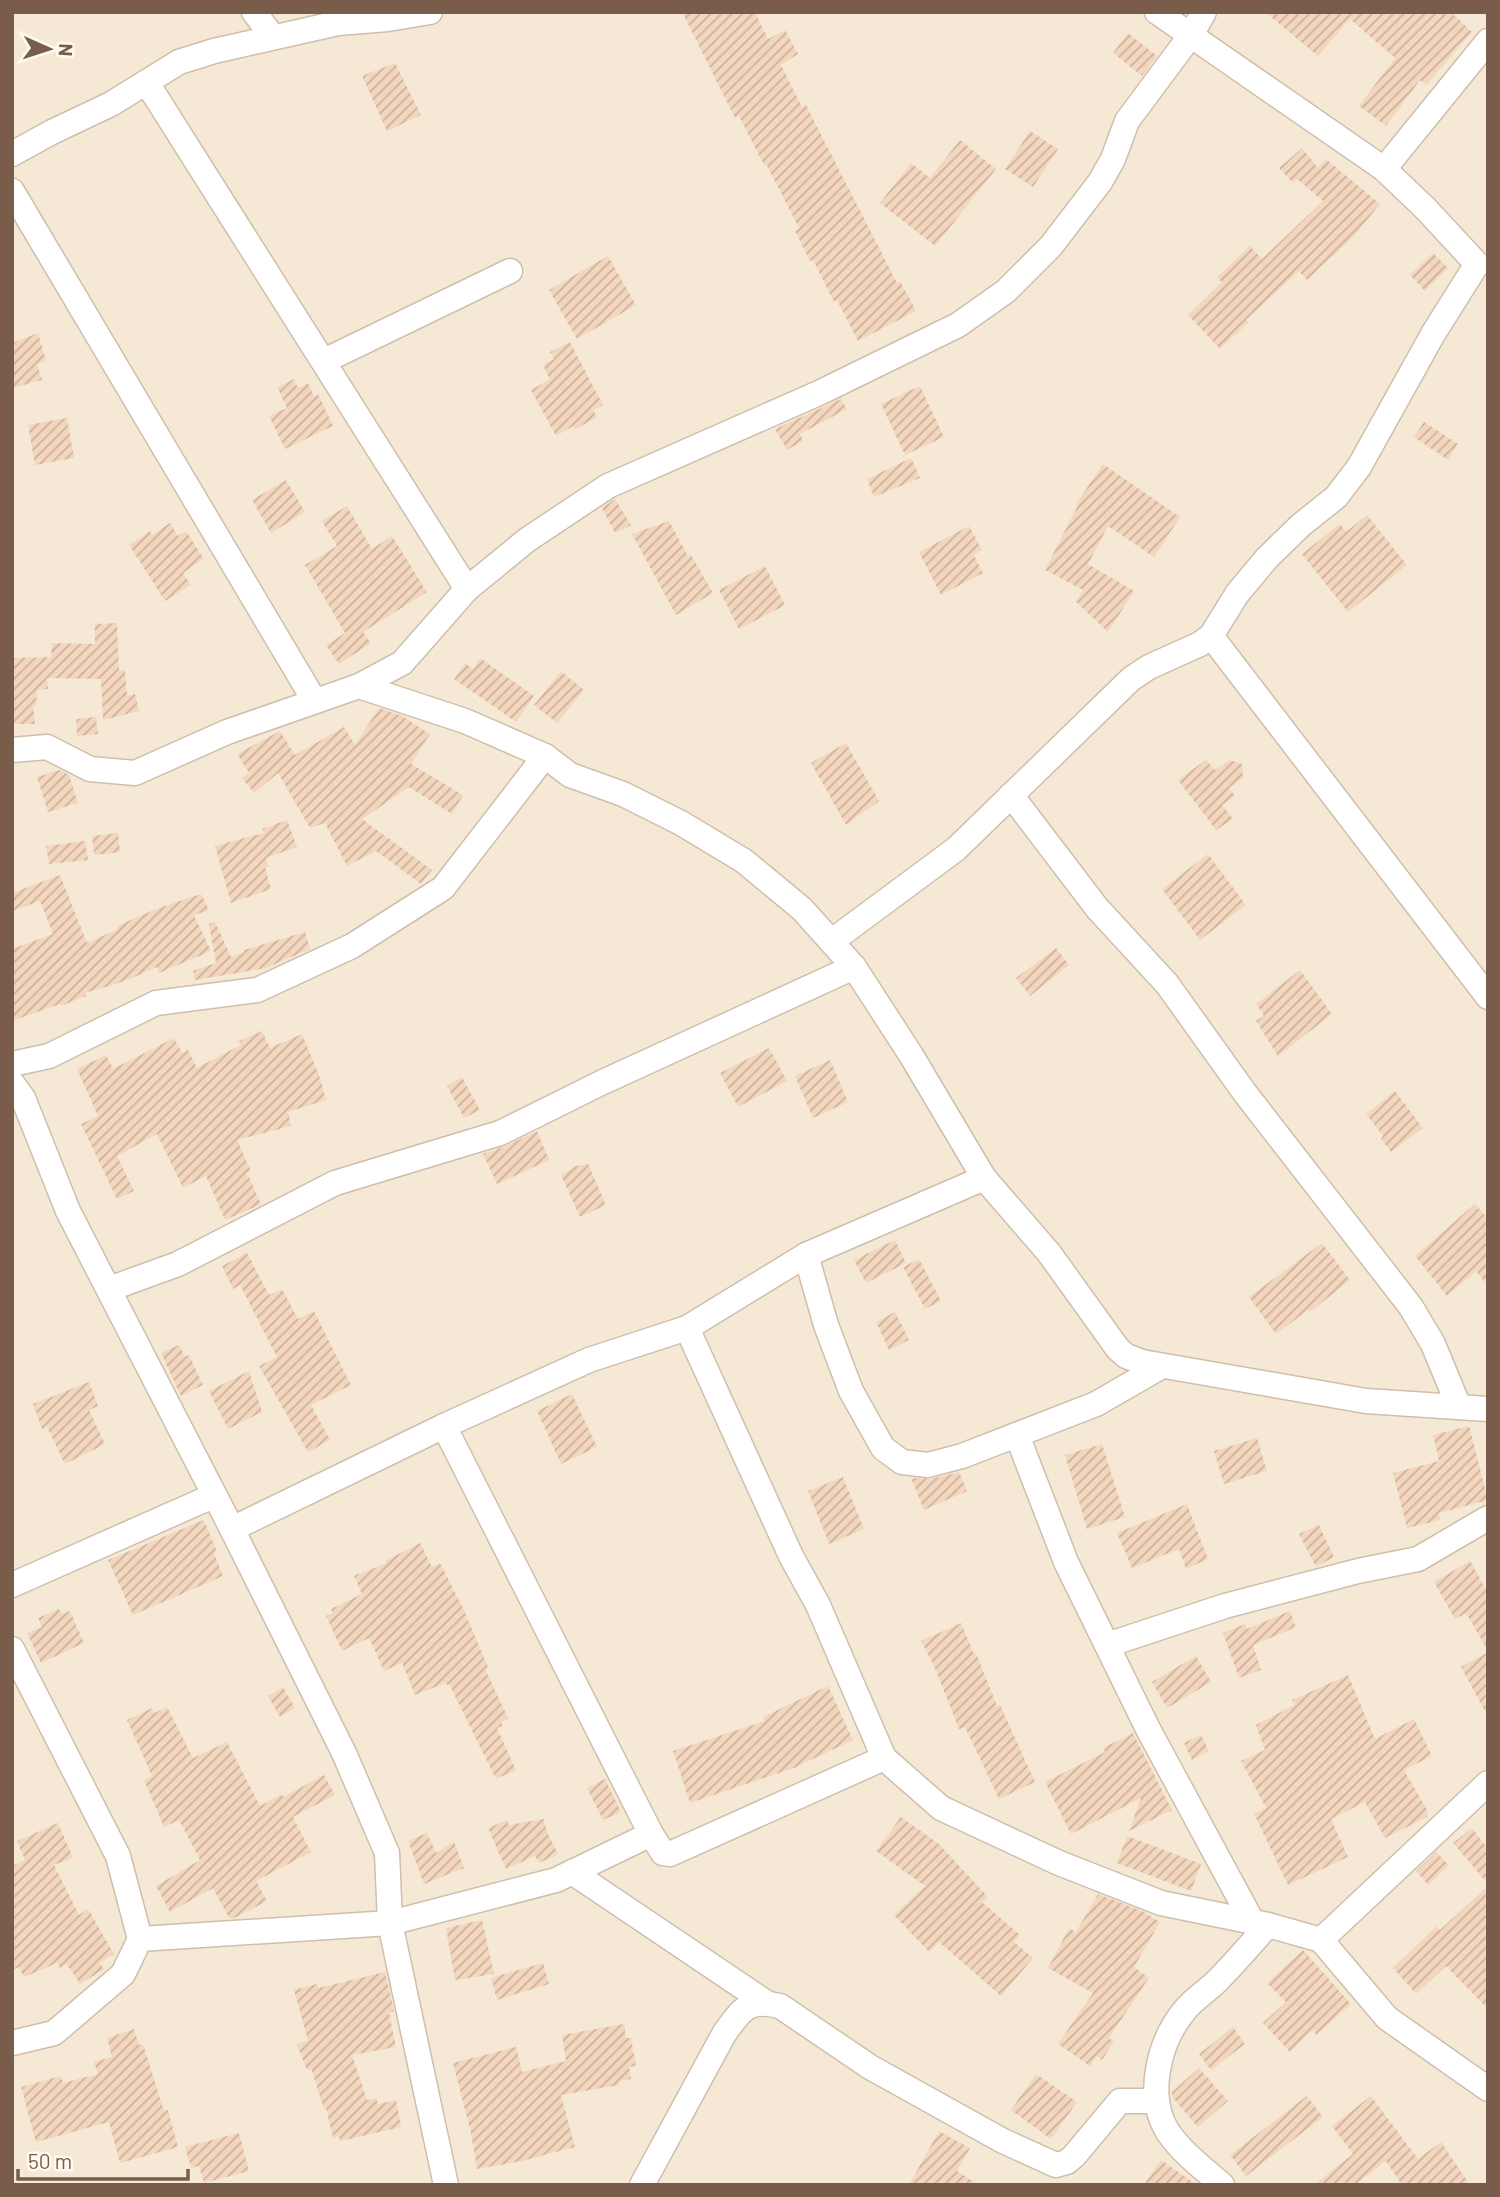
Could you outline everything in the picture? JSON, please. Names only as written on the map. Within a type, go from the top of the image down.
[{"type":"street","points":[[254,12],[273,37]]},
{"type":"street","points":[[12,154],[147,83],[179,62],[338,23],[430,12]]},
{"type":"street","points":[[832,941],[956,849],[1131,679],[1149,667],[1190,650],[1212,636],[1237,594],[1267,558],[1301,525],[1336,497],[1359,467],[1433,334],[1483,268],[1384,169],[1157,12]]},
{"type":"street","points":[[12,750],[47,747],[90,769],[135,773],[227,732],[359,686],[402,663],[467,589],[527,540],[608,486],[821,392],[958,325],[1006,291],[1051,246],[1100,182],[1113,159],[1127,121],[1191,35],[1204,12]]},
{"type":"street","points":[[1384,169],[1488,41]]},
{"type":"street","points":[[147,83],[467,589]]},
{"type":"street","points":[[12,191],[314,700]]},
{"type":"street","points":[[324,361],[510,271]]},
{"type":"street","points":[[1212,636],[1488,997]]},
{"type":"street","points":[[359,686],[465,721],[545,756],[570,775],[646,805],[744,861],[802,909],[854,967],[911,1055],[984,1178],[1049,1253],[1118,1349],[1126,1356],[1162,1366],[1366,1401],[1488,1409]]},
{"type":"street","points":[[12,1063],[49,1056],[156,1003],[257,990],[352,946],[443,888],[545,756]]},
{"type":"street","points":[[1011,795],[1097,908],[1172,990],[1245,1093],[1411,1307],[1433,1344],[1459,1407]]},
{"type":"street","points":[[109,1289],[178,1264],[335,1183],[500,1133],[603,1082],[854,967]]},
{"type":"street","points":[[12,1083],[23,1098],[68,1211],[344,1753],[387,1853],[390,1923],[446,2185]]},
{"type":"street","points":[[232,1529],[444,1426],[589,1360],[687,1328],[806,1255],[984,1178]]},
{"type":"street","points":[[806,1255],[826,1325],[847,1380],[883,1448],[902,1462],[928,1465],[962,1456],[1096,1404],[1162,1366]]},
{"type":"street","points":[[687,1328],[791,1556],[818,1605],[884,1759],[941,1808],[1059,1863],[1161,1903],[1321,1940],[1387,2018],[1488,2089]]},
{"type":"street","points":[[444,1426],[660,1851],[670,1854],[884,1759]]},
{"type":"street","points":[[1017,1435],[1066,1562],[1148,1729],[1261,1924]]},
{"type":"street","points":[[12,1586],[213,1496]]},
{"type":"street","points":[[1107,1645],[1225,1606],[1358,1571],[1418,1559],[1488,1518]]},
{"type":"street","points":[[12,1649],[118,1856],[140,1939],[123,1974],[54,2033],[12,2043]]},
{"type":"street","points":[[1321,1940],[1488,1783]]},
{"type":"street","points":[[140,1939],[390,1923],[556,1880],[651,1834]]},
{"type":"street","points":[[572,1872],[765,2002],[779,2006],[870,2067],[1003,2141],[1056,2165],[1067,2162],[1074,2156],[1120,2101],[1157,2101]]},
{"type":"street","points":[[1222,2185],[1181,2148],[1166,2129],[1157,2101],[1158,2071],[1168,2037],[1185,2010],[1218,1980],[1261,1924]]},
{"type":"street","points":[[642,2185],[724,2034],[738,2014],[749,2005],[765,2002]]},
{"type":"shaded area","points":[[12,12],[1488,12],[1488,2185],[12,2185]]},
{"type":"building","points":[[682,12],[755,12],[768,39],[785,30],[798,54],[781,65],[802,107],[806,105],[897,283],[900,281],[916,311],[858,341],[813,260],[810,261],[795,231],[799,228],[739,116],[735,118]]},
{"type":"building","points":[[1265,12],[1451,12],[1472,32],[1426,85],[1420,80],[1386,126],[1359,106],[1395,58],[1350,19],[1318,56]]},
{"type":"building","points":[[1128,33],[1157,56],[1142,76],[1113,53]]},
{"type":"building","points":[[395,63],[421,115],[387,131],[362,76]]},
{"type":"building","points":[[1030,131],[1058,149],[1033,187],[1005,169]]},
{"type":"building","points":[[960,140],[996,169],[935,246],[880,203],[911,163],[930,178]]},
{"type":"building","points":[[1302,148],[1318,168],[1326,159],[1380,204],[1352,238],[1307,280],[1299,271],[1246,320],[1249,322],[1220,349],[1188,315],[1222,282],[1217,277],[1250,246],[1262,259],[1323,201],[1297,179],[1293,183],[1279,168]]},
{"type":"building","points":[[1433,253],[1448,268],[1425,291],[1410,275]]},
{"type":"building","points":[[608,256],[636,305],[577,339],[549,290]]},
{"type":"building","points":[[38,333],[46,361],[37,364],[42,380],[12,388],[12,343]]},
{"type":"building","points":[[570,342],[603,405],[593,410],[597,417],[574,430],[573,426],[556,436],[531,390],[550,379],[543,365],[554,359],[550,352]]},
{"type":"building","points":[[294,379],[298,388],[308,383],[314,396],[318,394],[333,426],[285,449],[269,416],[287,408],[277,387]]},
{"type":"building","points":[[920,386],[944,437],[905,455],[881,404]]},
{"type":"building","points":[[841,399],[847,409],[800,434],[803,441],[787,450],[775,429]]},
{"type":"building","points":[[67,418],[74,458],[35,465],[28,425]]},
{"type":"building","points":[[1424,422],[1458,444],[1448,460],[1414,437]]},
{"type":"building","points":[[911,458],[920,478],[874,497],[867,479]]},
{"type":"building","points":[[1103,464],[1180,517],[1154,557],[1108,526],[1088,564],[1134,591],[1108,632],[1076,602],[1083,590],[1045,570],[1078,505],[1076,504]]},
{"type":"building","points":[[286,480],[305,512],[271,533],[252,500]]},
{"type":"building","points":[[615,499],[631,525],[615,533],[602,508]]},
{"type":"building","points":[[347,506],[372,549],[392,536],[427,592],[363,632],[371,643],[339,664],[326,645],[345,633],[305,565],[337,546],[322,521]]},
{"type":"building","points":[[1367,515],[1407,565],[1348,612],[1302,554],[1340,524],[1346,532]]},
{"type":"building","points":[[669,521],[713,593],[676,615],[632,534]]},
{"type":"building","points":[[170,523],[178,536],[186,531],[204,559],[183,573],[191,585],[165,601],[129,545],[150,531],[152,535]]},
{"type":"building","points":[[969,526],[982,550],[974,555],[983,573],[941,595],[919,552]]},
{"type":"building","points":[[765,566],[785,605],[739,629],[719,590]]},
{"type":"building","points":[[117,623],[119,671],[125,670],[127,696],[135,694],[139,711],[103,720],[101,679],[47,678],[48,689],[37,690],[36,706],[33,706],[35,724],[12,724],[12,658],[51,657],[52,643],[95,644],[95,624]]},
{"type":"building","points":[[480,658],[534,696],[516,722],[454,679],[465,663],[473,669]]},
{"type":"building","points":[[561,671],[584,690],[557,723],[534,705]]},
{"type":"building","points":[[379,708],[402,716],[430,734],[411,764],[463,795],[452,814],[409,787],[362,819],[432,870],[421,884],[376,851],[347,866],[325,823],[310,828],[278,773],[254,793],[242,778],[249,773],[237,754],[280,731],[295,755],[344,727],[355,745]]},
{"type":"building","points":[[96,717],[98,734],[77,736],[76,719]]},
{"type":"building","points":[[846,743],[879,801],[846,825],[811,763]]},
{"type":"building","points":[[1206,760],[1215,770],[1230,760],[1242,764],[1243,778],[1229,788],[1235,796],[1222,805],[1233,819],[1216,830],[1178,780]]},
{"type":"building","points":[[59,770],[69,775],[78,803],[48,812],[37,777]]},
{"type":"building","points":[[287,820],[297,847],[266,858],[268,866],[265,867],[271,889],[231,903],[215,846],[264,833],[262,829]]},
{"type":"building","points":[[118,833],[120,852],[94,855],[92,836]]},
{"type":"building","points":[[85,841],[88,860],[49,864],[46,846]]},
{"type":"building","points":[[1208,854],[1246,905],[1200,940],[1162,889]]},
{"type":"building","points":[[60,875],[87,943],[156,909],[201,894],[209,910],[194,915],[211,951],[159,973],[157,967],[125,981],[85,993],[86,996],[61,1006],[60,1004],[12,1021],[12,949],[53,934],[40,901],[12,911],[12,893]]},
{"type":"building","points":[[215,922],[231,957],[244,950],[305,932],[310,949],[266,968],[195,980],[193,971],[216,963],[209,924]]},
{"type":"building","points":[[1056,948],[1069,965],[1030,996],[1016,978]]},
{"type":"building","points":[[1300,970],[1332,1014],[1278,1056],[1256,1021],[1264,1016],[1256,1004]]},
{"type":"building","points":[[262,1031],[270,1048],[302,1034],[326,1100],[288,1112],[291,1126],[237,1140],[251,1171],[247,1173],[261,1204],[225,1220],[206,1176],[183,1188],[157,1134],[117,1156],[134,1191],[117,1199],[81,1124],[98,1116],[77,1069],[106,1055],[113,1069],[174,1038],[182,1053],[188,1050],[197,1068],[241,1045],[239,1041]]},
{"type":"building","points":[[769,1048],[787,1081],[738,1107],[720,1073]]},
{"type":"building","points":[[830,1060],[848,1102],[813,1118],[795,1076]]},
{"type":"building","points":[[462,1077],[480,1110],[464,1118],[447,1086]]},
{"type":"building","points":[[1395,1091],[1423,1128],[1391,1152],[1381,1139],[1383,1136],[1366,1114]]},
{"type":"building","points":[[537,1131],[549,1160],[497,1184],[483,1154]]},
{"type":"building","points":[[588,1164],[606,1205],[580,1217],[561,1175],[576,1166]]},
{"type":"building","points":[[1475,1204],[1488,1219],[1488,1286],[1476,1271],[1447,1296],[1415,1256]]},
{"type":"building","points":[[895,1240],[906,1263],[866,1283],[854,1260]]},
{"type":"building","points":[[1322,1243],[1350,1280],[1310,1312],[1308,1310],[1276,1334],[1249,1297]]},
{"type":"building","points":[[247,1253],[269,1295],[282,1289],[298,1319],[314,1311],[351,1385],[311,1405],[330,1440],[308,1452],[259,1366],[277,1357],[240,1285],[233,1289],[222,1266]]},
{"type":"building","points":[[919,1259],[941,1301],[925,1309],[903,1267]]},
{"type":"building","points":[[895,1312],[909,1340],[889,1350],[876,1322]]},
{"type":"building","points":[[179,1345],[185,1357],[189,1355],[203,1385],[181,1396],[161,1353]]},
{"type":"building","points":[[249,1371],[262,1412],[228,1429],[209,1391]]},
{"type":"building","points":[[89,1382],[98,1406],[89,1410],[105,1444],[65,1464],[47,1427],[42,1429],[33,1404]]},
{"type":"building","points":[[572,1394],[597,1447],[561,1464],[537,1411]]},
{"type":"building","points":[[1469,1426],[1488,1500],[1439,1513],[1440,1520],[1407,1528],[1393,1473],[1439,1461],[1433,1435]]},
{"type":"building","points":[[1257,1438],[1267,1471],[1224,1484],[1214,1451]]},
{"type":"building","points":[[1102,1444],[1125,1517],[1087,1529],[1065,1455]]},
{"type":"building","points":[[959,1472],[967,1491],[924,1510],[911,1478],[931,1479]]},
{"type":"building","points":[[843,1477],[864,1529],[829,1544],[808,1491]]},
{"type":"building","points":[[1187,1504],[1208,1559],[1186,1569],[1179,1549],[1132,1568],[1117,1533]]},
{"type":"building","points":[[204,1520],[223,1576],[133,1615],[108,1560]]},
{"type":"building","points":[[1319,1525],[1334,1557],[1316,1567],[1299,1534]]},
{"type":"building","points":[[420,1543],[432,1567],[440,1563],[463,1608],[488,1667],[485,1669],[508,1718],[497,1728],[516,1770],[496,1779],[449,1684],[415,1695],[402,1663],[384,1671],[369,1638],[342,1651],[326,1616],[333,1613],[331,1609],[362,1594],[354,1576],[387,1563],[385,1561]]},
{"type":"building","points":[[1470,1561],[1488,1593],[1488,1651],[1466,1613],[1455,1619],[1434,1582]]},
{"type":"building","points":[[59,1609],[62,1614],[70,1611],[84,1643],[41,1663],[27,1633],[42,1627],[38,1618]]},
{"type":"building","points":[[1290,1611],[1296,1627],[1253,1645],[1261,1670],[1239,1678],[1223,1633],[1245,1624],[1247,1629]]},
{"type":"building","points":[[961,1623],[997,1706],[1000,1705],[1035,1782],[999,1799],[965,1727],[959,1729],[921,1641]]},
{"type":"building","points":[[1488,1652],[1488,1717],[1461,1667]]},
{"type":"building","points":[[1196,1656],[1211,1682],[1167,1708],[1152,1682]]},
{"type":"building","points":[[1348,1675],[1375,1739],[1414,1719],[1432,1756],[1404,1770],[1427,1810],[1427,1817],[1385,1838],[1365,1802],[1331,1819],[1348,1857],[1288,1885],[1254,1814],[1266,1808],[1241,1761],[1265,1750],[1256,1725],[1294,1705],[1292,1700]]},
{"type":"building","points":[[828,1686],[853,1740],[794,1768],[690,1803],[673,1751],[765,1721],[763,1717]]},
{"type":"building","points":[[283,1687],[295,1708],[280,1717],[268,1696]]},
{"type":"building","points":[[167,1707],[193,1758],[227,1742],[260,1806],[324,1775],[335,1795],[293,1817],[311,1852],[256,1881],[267,1901],[234,1918],[229,1918],[213,1888],[170,1912],[156,1886],[200,1860],[179,1820],[164,1827],[144,1780],[152,1776],[127,1720],[152,1708],[154,1713]]},
{"type":"building","points":[[1133,1733],[1172,1810],[1129,1831],[1141,1798],[1071,1834],[1045,1782],[1105,1752],[1103,1748]]},
{"type":"building","points":[[1201,1735],[1209,1751],[1192,1760],[1184,1743]]},
{"type":"building","points":[[605,1779],[621,1812],[603,1820],[587,1788]]},
{"type":"building","points":[[901,1817],[939,1844],[988,1897],[982,1902],[1020,1935],[1014,1942],[1033,1958],[1001,1996],[939,1942],[929,1952],[894,1915],[925,1886],[876,1851]]},
{"type":"building","points":[[544,1819],[546,1830],[558,1854],[539,1863],[535,1856],[506,1869],[488,1828],[507,1820],[509,1825]]},
{"type":"building","points":[[58,1823],[73,1858],[54,1865],[79,1915],[88,1909],[114,1954],[100,1963],[104,1969],[80,1984],[67,1964],[60,1968],[57,1963],[24,1977],[19,1967],[12,1970],[12,1866],[25,1860],[17,1841]]},
{"type":"building","points":[[1472,1828],[1488,1849],[1488,1884],[1453,1843]]},
{"type":"building","points":[[427,1833],[436,1853],[454,1842],[464,1868],[424,1884],[408,1841]]},
{"type":"building","points":[[1127,1836],[1201,1864],[1191,1891],[1117,1863]]},
{"type":"building","points":[[1436,1852],[1449,1865],[1428,1885],[1416,1871]]},
{"type":"building","points":[[1488,1886],[1488,2009],[1446,1966],[1416,1994],[1393,1968],[1437,1926],[1440,1930]]},
{"type":"building","points":[[1098,1894],[1142,1911],[1160,1922],[1134,1967],[1149,1978],[1109,2038],[1114,2042],[1102,2060],[1097,2056],[1090,2066],[1058,2044],[1093,1993],[1048,1968],[1069,1928],[1076,1932]]},
{"type":"building","points":[[482,1920],[494,1974],[455,1980],[446,1928]]},
{"type":"building","points":[[1303,1950],[1351,2004],[1316,2035],[1313,2030],[1290,2052],[1263,2023],[1286,2002],[1267,1983]]},
{"type":"building","points":[[543,1963],[549,1984],[497,2000],[491,1978]]},
{"type":"building","points":[[385,1972],[394,2011],[389,2013],[396,2047],[352,2055],[367,2100],[376,2098],[378,2104],[396,2100],[401,2127],[340,2141],[339,2136],[333,2138],[326,2108],[324,2109],[311,2068],[307,2070],[297,2045],[308,2040],[294,1990],[317,1984],[318,1988]]},
{"type":"building","points":[[624,2024],[626,2038],[631,2038],[636,2066],[629,2067],[631,2079],[619,2081],[619,2085],[561,2095],[575,2147],[477,2169],[453,2063],[516,2047],[522,2072],[566,2061],[562,2035]]},
{"type":"building","points":[[1233,2027],[1245,2044],[1211,2070],[1199,2054]]},
{"type":"building","points":[[134,2029],[139,2045],[143,2044],[164,2111],[168,2110],[178,2147],[120,2163],[109,2122],[36,2142],[21,2087],[61,2076],[63,2083],[98,2074],[94,2062],[112,2057],[107,2038]]},
{"type":"building","points":[[1199,2068],[1228,2101],[1198,2127],[1172,2097],[1172,2092]]},
{"type":"building","points":[[1036,2074],[1077,2102],[1051,2139],[1011,2110]]},
{"type":"building","points":[[1307,2096],[1323,2117],[1246,2176],[1230,2155]]},
{"type":"building","points":[[1371,2096],[1418,2159],[1441,2142],[1470,2185],[1402,2185],[1386,2161],[1355,2185],[1314,2185],[1353,2154],[1332,2126]]},
{"type":"building","points":[[939,2131],[970,2148],[957,2171],[979,2185],[909,2185]]},
{"type":"building","points":[[239,2133],[249,2171],[204,2183],[199,2166],[191,2168],[185,2147]]},
{"type":"building","points":[[1161,2160],[1197,2185],[1144,2185]]}]
